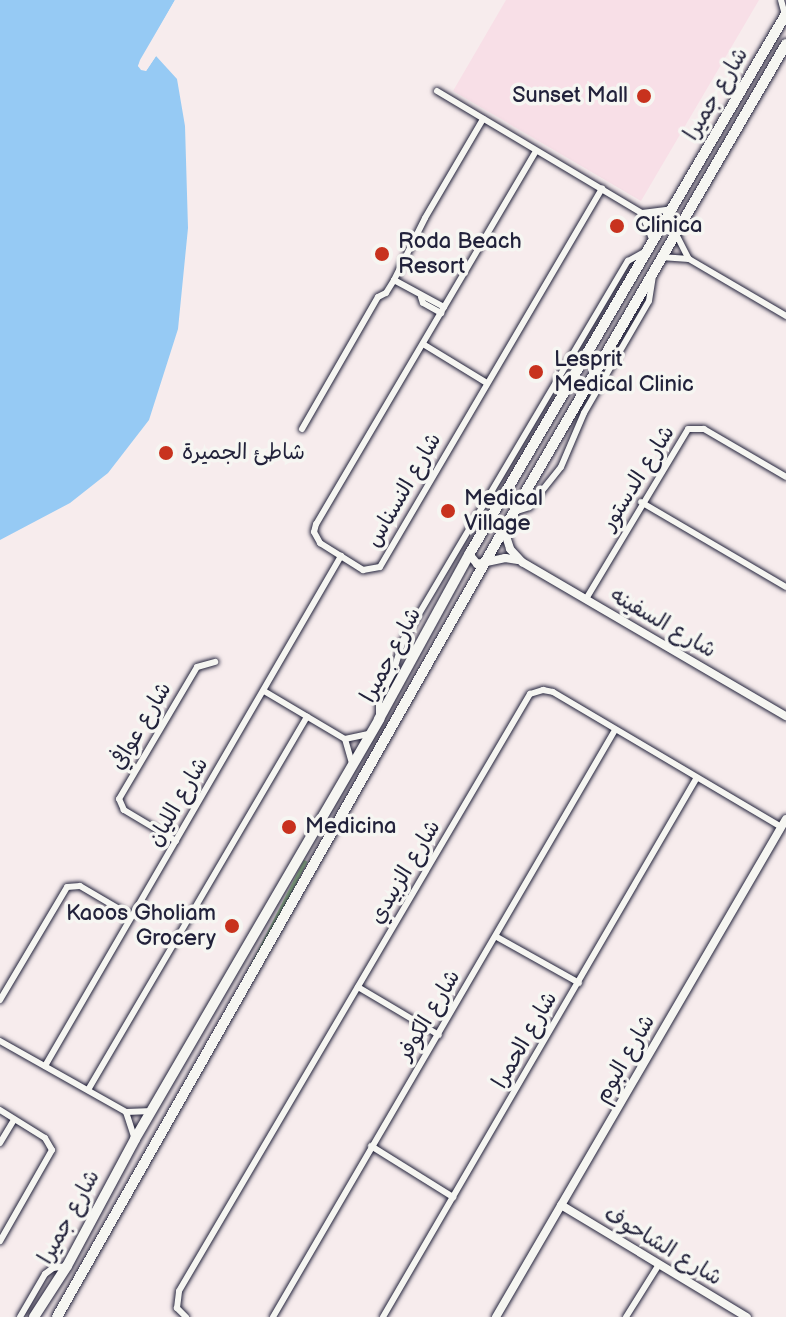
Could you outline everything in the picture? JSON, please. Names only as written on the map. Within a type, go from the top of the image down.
[{"type":"main road","name":"شارع جميرا","points":[[34,1317],[67,1266],[135,1139],[379,719],[469,554],[786,14]]},
{"type":"main road","name":"شارع جميرا","points":[[58,1316],[465,597],[785,48]]},
{"type":"main road","points":[[449,590],[461,588],[465,597]]},
{"type":"street","points":[[781,0],[786,14]]},
{"type":"street","points":[[379,719],[379,699],[393,673],[403,641],[628,261],[650,245],[650,226],[642,213],[437,91]]},
{"type":"street","points":[[302,429],[378,297],[386,293],[394,280],[425,218],[483,119]]},
{"type":"street","name":"شارع النسناس","points":[[536,151],[316,524],[317,540],[363,570],[380,567],[602,188]]},
{"type":"street","points":[[642,213],[657,214],[671,209]]},
{"type":"street","points":[[675,232],[689,259]]},
{"type":"street","points":[[661,257],[689,259],[786,316]]},
{"type":"street","points":[[514,512],[529,507],[561,467],[584,413],[649,301],[653,271]]},
{"type":"street","points":[[394,280],[421,297],[423,303],[442,310]]},
{"type":"street","points":[[423,344],[487,383]]},
{"type":"street","name":"شارع الدستور","points":[[586,599],[681,436],[692,428],[704,429],[786,477]]},
{"type":"street","points":[[641,502],[786,587]]},
{"type":"street","points":[[504,529],[510,549],[522,562]]},
{"type":"street","points":[[469,554],[474,563],[505,558],[522,562]]},
{"type":"street","name":"شارع الليان","points":[[45,1066],[341,556]]},
{"type":"street","name":"شارع السفينه","points":[[522,562],[786,716]]},
{"type":"street","name":"شارع عوافي","points":[[176,841],[123,809],[119,799],[197,667],[215,662]]},
{"type":"street","name":"شارع الزبيدي","points":[[186,1317],[177,1308],[179,1291],[530,694],[543,690],[553,692],[696,779],[784,823]]},
{"type":"street","points":[[264,691],[345,739],[352,763]]},
{"type":"street","points":[[88,1090],[307,716]]},
{"type":"street","name":"شارع الكوفر","points":[[273,1317],[615,730]]},
{"type":"street","points":[[345,739],[371,733]]},
{"type":"street","name":"شارع الحمرا","points":[[383,1317],[696,779]]},
{"type":"street","name":"شارع البوم","points":[[496,1317],[784,823]]},
{"type":"street","points":[[0,1000],[67,887],[80,886],[131,916]]},
{"type":"street","points":[[497,937],[579,983]]},
{"type":"street","points":[[358,987],[439,1035]]},
{"type":"street","points":[[0,1041],[126,1112],[152,1111]]},
{"type":"street","points":[[0,1110],[13,1121],[48,1140],[52,1150],[0,1241]]},
{"type":"street","points":[[126,1112],[135,1139]]},
{"type":"street","points":[[0,1143],[13,1121]]},
{"type":"street","points":[[371,1146],[453,1197]]},
{"type":"street","name":"شارع الشاحوف","points":[[561,1205],[747,1317]]},
{"type":"street","points":[[20,1317],[47,1272],[67,1266]]},
{"type":"street","points":[[626,1317],[658,1266]]},
{"type":"shaded area","name":"Sunset Mall","points":[[506,0],[759,0],[641,201],[453,91]]},
{"type":"green space","points":[[304,860],[308,862],[219,1036],[215,1035]]},
{"type":"water","points":[[0,0],[175,0],[138,66],[146,71],[156,56],[177,79],[185,126],[188,228],[178,329],[149,420],[108,473],[70,503],[0,540]]},
{"type":"pier","points":[[175,0],[178,2],[144,67],[153,53],[158,53],[146,71],[141,70],[138,66],[140,60]]},
{"type":"place","name":"Sunset Mall","points":[[644,96]]},
{"type":"place","name":"Clinica","points":[[617,226]]},
{"type":"place","name":"Roda Beach Resort","points":[[382,254]]},
{"type":"place","name":"Lesprit Medical Clinic","points":[[536,372]]},
{"type":"place","name":"شاطئ الجميرة","points":[[166,453]]},
{"type":"place","name":"Medical Village","points":[[448,511]]},
{"type":"place","name":"Medicina","points":[[289,827]]},
{"type":"place","name":"Kaoos Gholiam Grocery","points":[[232,926]]}]
